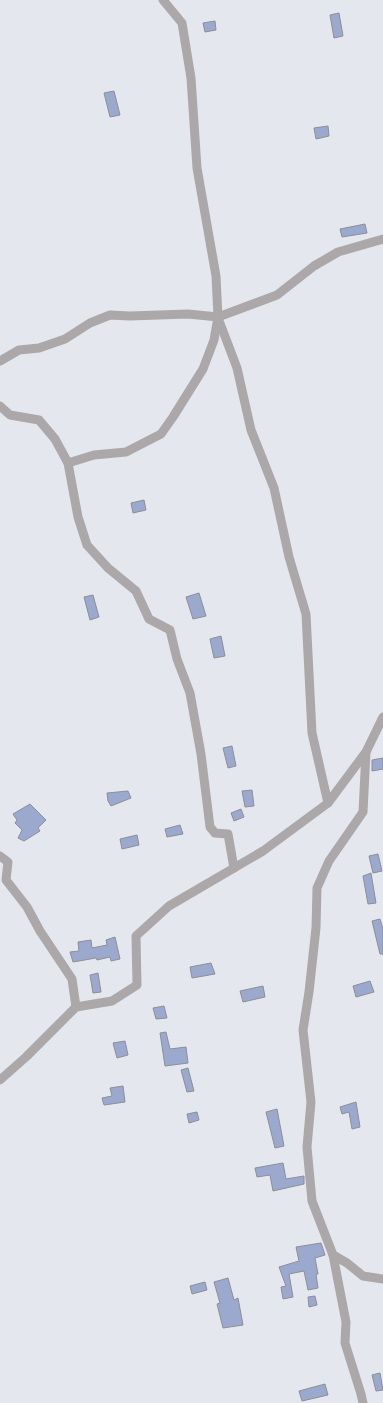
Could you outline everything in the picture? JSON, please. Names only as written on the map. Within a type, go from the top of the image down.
[{"type":"street","points":[[68,462],[94,455],[126,452],[161,434],[203,370],[214,340],[218,317],[216,276],[198,168],[191,78],[182,23],[164,0]]},
{"type":"street","points":[[0,361],[19,350],[39,348],[65,339],[90,323],[110,315],[130,316],[188,314],[218,317],[277,295],[314,266],[338,252],[383,239]]},
{"type":"street","points":[[218,317],[237,368],[251,430],[274,488],[289,557],[306,614],[312,733],[328,803]]},
{"type":"street","points":[[0,406],[10,415],[39,420],[55,439],[68,462],[78,517],[87,545],[108,568],[136,591],[149,619],[170,630],[177,659],[190,693],[202,760],[210,826],[215,833],[228,834],[229,848],[234,868]]},
{"type":"street","points":[[0,1080],[26,1057],[76,1007],[112,1001],[137,985],[136,936],[169,906],[263,851],[328,803],[366,752],[383,717]]},
{"type":"street","points":[[363,1403],[345,1343],[346,1322],[333,1255],[312,1201],[307,1147],[311,1102],[303,1030],[316,928],[317,888],[329,862],[363,812],[366,752]]},
{"type":"street","points":[[0,856],[8,862],[6,880],[27,907],[40,931],[72,980],[76,1007]]},
{"type":"street","points":[[333,1255],[347,1263],[363,1276],[383,1280]]},
{"type":"building","points":[[339,13],[343,36],[334,38],[330,15]]},
{"type":"building","points":[[215,21],[216,30],[205,32],[203,23]]},
{"type":"building","points":[[114,91],[120,115],[110,117],[104,93]]},
{"type":"building","points":[[328,126],[329,136],[316,139],[314,128]]},
{"type":"building","points":[[365,224],[367,233],[342,237],[340,229]]},
{"type":"building","points":[[144,500],[146,510],[133,513],[131,503]]},
{"type":"building","points":[[199,593],[206,616],[193,619],[186,597]]},
{"type":"building","points":[[93,595],[99,617],[90,620],[84,597]]},
{"type":"building","points":[[221,636],[225,656],[214,658],[210,639]]},
{"type":"building","points":[[232,746],[236,766],[228,768],[223,748]]},
{"type":"building","points":[[383,758],[383,769],[372,771],[372,760]]},
{"type":"building","points":[[252,790],[254,806],[245,807],[242,791]]},
{"type":"building","points":[[128,791],[131,798],[111,806],[108,801],[107,793]]},
{"type":"building","points":[[30,804],[46,820],[38,828],[40,831],[24,841],[18,838],[22,830],[15,823],[17,820],[13,814]]},
{"type":"building","points":[[241,809],[244,817],[234,821],[231,813]]},
{"type":"building","points":[[180,825],[183,834],[167,837],[165,829]]},
{"type":"building","points":[[137,835],[139,845],[122,849],[120,839]]},
{"type":"building","points":[[378,854],[382,871],[373,873],[369,856]]},
{"type":"building","points":[[371,873],[376,903],[368,904],[363,876]]},
{"type":"building","points":[[380,919],[383,929],[383,954],[380,954],[372,921]]},
{"type":"building","points":[[115,937],[120,959],[111,961],[110,957],[97,960],[96,958],[73,962],[70,952],[79,951],[78,942],[91,940],[92,948],[107,945],[106,940]]},
{"type":"building","points":[[211,963],[215,974],[192,978],[190,967]]},
{"type":"building","points":[[98,973],[101,992],[93,993],[90,975]]},
{"type":"building","points":[[370,981],[374,992],[356,997],[353,986]]},
{"type":"building","points":[[263,986],[265,997],[243,1002],[240,991]]},
{"type":"building","points":[[164,1006],[167,1018],[156,1019],[153,1008]]},
{"type":"building","points":[[166,1032],[170,1049],[186,1047],[188,1063],[165,1066],[160,1033]]},
{"type":"building","points":[[125,1041],[128,1055],[117,1058],[113,1043]]},
{"type":"building","points":[[188,1068],[194,1091],[187,1092],[181,1070]]},
{"type":"building","points":[[123,1086],[125,1102],[104,1105],[102,1098],[112,1096],[110,1088]]},
{"type":"building","points":[[356,1102],[360,1127],[352,1129],[349,1112],[342,1114],[340,1107]]},
{"type":"building","points":[[277,1109],[284,1146],[275,1148],[266,1112]]},
{"type":"building","points":[[197,1112],[199,1120],[189,1123],[187,1114]]},
{"type":"building","points":[[283,1163],[286,1179],[304,1176],[304,1184],[273,1191],[270,1175],[257,1177],[255,1168]]},
{"type":"building","points":[[321,1243],[325,1255],[315,1258],[318,1274],[316,1274],[318,1288],[308,1290],[304,1271],[289,1274],[293,1297],[283,1299],[281,1287],[286,1286],[279,1267],[299,1261],[296,1247]]},
{"type":"building","points":[[228,1278],[234,1300],[238,1298],[243,1325],[223,1328],[217,1304],[220,1303],[214,1282]]},
{"type":"building","points":[[205,1282],[207,1290],[192,1294],[190,1286]]},
{"type":"building","points":[[315,1296],[317,1305],[309,1307],[308,1297]]},
{"type":"building","points":[[380,1373],[383,1390],[376,1391],[372,1375]]},
{"type":"building","points":[[325,1384],[328,1395],[302,1401],[299,1391]]}]
